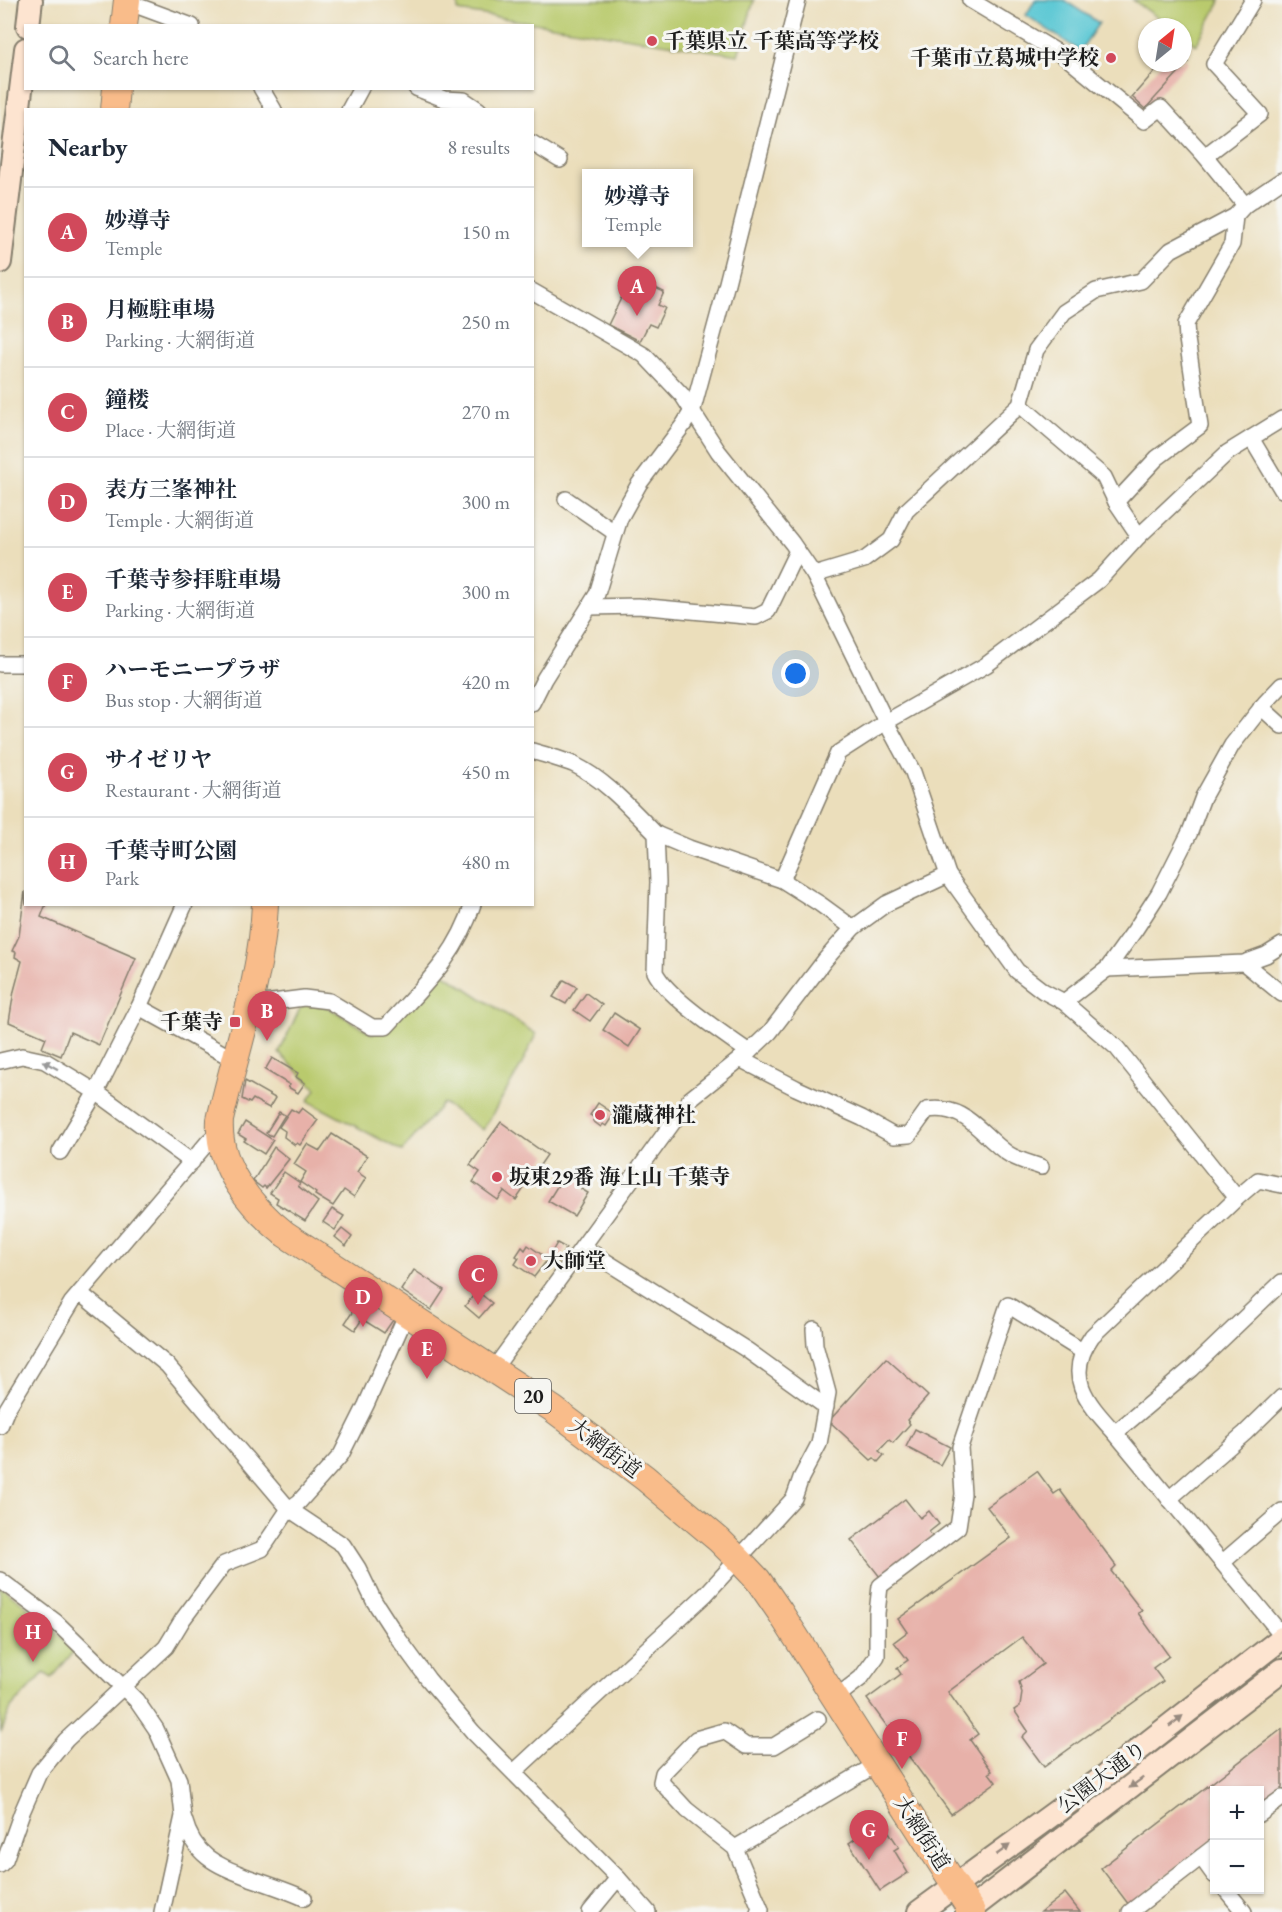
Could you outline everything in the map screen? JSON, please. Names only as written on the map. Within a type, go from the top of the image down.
[{"type":"main road","points":[[114,108],[116,90]]},
{"type":"main road","name":"大網街道","points":[[265,906],[259,957],[236,1060],[222,1109],[219,1132],[230,1167],[247,1198],[257,1210],[285,1234],[553,1409],[645,1478],[719,1540],[758,1580],[780,1612],[956,1885],[970,1911]]},
{"type":"street","points":[[28,24],[31,0]]},
{"type":"street","points":[[534,699],[590,606],[602,581],[614,532],[620,518],[639,484],[693,409],[798,0]]},
{"type":"street","points":[[970,0],[1067,58],[1144,121],[1161,108],[1205,156],[1240,211],[1232,244],[1186,324],[1186,339],[1200,426],[1157,458],[1116,502]]},
{"type":"street","points":[[1205,156],[1260,114],[1214,64],[1253,0]]},
{"type":"street","points":[[126,9],[184,24]]},
{"type":"street","points":[[0,262],[5,194],[24,63]]},
{"type":"street","points":[[262,90],[273,108]]},
{"type":"street","points":[[350,108],[360,90]]},
{"type":"street","points":[[421,90],[444,99],[464,100],[476,108]]},
{"type":"street","points":[[534,143],[560,160]]},
{"type":"street","points":[[814,575],[864,560],[891,540],[906,511],[1020,405],[1036,350],[1064,312],[1096,291],[1141,281],[1172,250],[1240,211],[1282,180]]},
{"type":"street","points":[[534,292],[644,355],[693,409],[718,451],[797,550],[814,575],[913,772],[943,854],[948,875],[1017,971],[1043,992],[1064,1002],[1117,1048],[1237,1198]]},
{"type":"street","points":[[1020,405],[1104,477],[1116,502],[1139,536]]},
{"type":"street","points":[[782,880],[838,753],[886,722],[986,665],[1099,580],[1139,536],[1227,453],[1282,419]]},
{"type":"street","points":[[1251,438],[1282,490]]},
{"type":"street","points":[[566,499],[614,532]]},
{"type":"street","points":[[590,606],[638,606],[756,617],[768,611],[797,550]]},
{"type":"street","points":[[0,664],[24,664]]},
{"type":"street","points":[[1064,1002],[1107,969],[1159,893],[1190,832],[1203,797],[1232,745],[1282,685]]},
{"type":"street","points":[[1262,707],[1282,726]]},
{"type":"street","points":[[534,752],[572,764],[592,776],[609,788],[656,834],[689,848],[782,880],[853,928]]},
{"type":"street","points":[[656,834],[658,882],[655,972],[659,980],[674,995],[745,1056],[796,1088],[862,1118],[894,1136],[909,1135],[927,1110],[941,1108],[951,1110],[976,1125],[1006,1152],[1041,1167]]},
{"type":"street","points":[[493,1370],[690,1099],[745,1056],[770,1032],[825,960],[853,928],[886,904],[948,875]]},
{"type":"street","points":[[60,1152],[96,1092],[184,906]]},
{"type":"street","points":[[249,1005],[304,998],[328,1001],[372,1027],[386,1027],[443,965],[461,934],[472,906]]},
{"type":"street","points":[[1107,969],[1244,963],[1266,955],[1282,945]]},
{"type":"street","points":[[1244,963],[1282,994]]},
{"type":"street","points":[[138,1007],[236,1060]]},
{"type":"street","points":[[0,1061],[22,1056],[45,1061],[96,1092],[192,1162]]},
{"type":"street","points":[[0,1426],[13,1399],[72,1302],[219,1132]]},
{"type":"street","points":[[1282,1185],[1258,1180],[1092,1336],[1082,1351],[1080,1382],[1085,1398],[1223,1562],[1282,1637]]},
{"type":"street","points":[[583,1247],[738,1344],[826,1407]]},
{"type":"street","points":[[1115,1432],[1191,1369],[1282,1282]]},
{"type":"street","points":[[80,1293],[167,1365],[289,1509],[343,1545],[380,1610],[428,1679],[473,1732],[618,1878],[648,1912]]},
{"type":"street","points":[[835,1698],[861,1678],[877,1656],[880,1586],[958,1527],[963,1494],[960,1447],[1008,1305],[1082,1351]]},
{"type":"street","points":[[0,1865],[5,1860],[39,1773],[66,1740],[166,1647],[183,1618],[224,1564],[262,1549],[289,1509],[299,1502],[341,1455],[407,1313]]},
{"type":"street","points":[[514,1772],[706,1594],[794,1498],[801,1478],[819,1444],[828,1393],[815,1345],[814,1329]]},
{"type":"street","points":[[1169,1499],[1245,1433],[1282,1397]]},
{"type":"street","points":[[1223,1562],[1282,1511]]},
{"type":"street","points":[[0,1580],[56,1622],[136,1700],[156,1729],[179,1780],[187,1833],[199,1852],[216,1865],[304,1898]]},
{"type":"street","name":"公園大通り","points":[[919,1912],[1101,1779],[1282,1637]]},
{"type":"street","name":"公園大通り","points":[[970,1911],[1282,1670]]},
{"type":"street","points":[[758,1912],[761,1910],[735,1848],[687,1810],[661,1782],[663,1773],[696,1739],[724,1731],[746,1746],[774,1746],[818,1719]]},
{"type":"street","points":[[735,1848],[877,1764]]},
{"type":"street","points":[[1264,1811],[1282,1798]]},
{"type":"street","points":[[162,1912],[183,1816]]},
{"type":"street","points":[[1130,1912],[1210,1851]]},
{"type":"street","points":[[1201,1857],[1210,1869]]},
{"type":"street","points":[[590,1912],[618,1878]]},
{"type":"street","points":[[1229,1894],[1244,1912]]},
{"type":"green space","points":[[458,0],[754,0],[738,55],[458,11]]},
{"type":"green space","points":[[1133,0],[1221,0],[1196,45],[1192,42],[1192,18],[1158,18]]},
{"type":"green space","points":[[443,973],[536,1034],[520,1068],[483,1130],[443,1103],[402,1151],[308,1101],[316,1089],[279,1053],[302,1004],[326,1006],[373,1034]]},
{"type":"green space","points":[[0,1586],[44,1619],[74,1651],[52,1678],[44,1673],[11,1708],[1,1733]]},
{"type":"water","points":[[1035,0],[1064,0],[1099,23],[1080,51],[1026,15]]},
{"type":"building","points":[[1154,72],[1179,72],[1145,109],[1132,97]]},
{"type":"building","points":[[637,279],[664,292],[658,305],[665,308],[656,327],[649,324],[640,341],[608,325],[626,288],[631,291]]},
{"type":"building","points":[[24,898],[24,906],[45,906],[41,917],[136,958],[99,1045],[70,1032],[61,1056],[42,1048],[46,1038],[9,1022],[22,961],[15,957],[16,952],[12,951],[19,936]]},
{"type":"building","points":[[564,980],[577,987],[566,1004],[553,997]]},
{"type":"building","points":[[586,993],[602,1005],[590,1021],[574,1010]]},
{"type":"building","points":[[614,1013],[640,1030],[629,1047],[603,1030]]},
{"type":"building","points":[[272,1058],[298,1073],[296,1077],[305,1083],[298,1093],[288,1087],[290,1085],[265,1070]]},
{"type":"building","points":[[245,1081],[275,1098],[269,1108],[253,1099],[250,1103],[242,1099]]},
{"type":"building","points":[[598,1103],[614,1114],[606,1126],[603,1124],[601,1127],[593,1121],[595,1118],[590,1115]]},
{"type":"building","points":[[302,1108],[318,1120],[300,1145],[297,1143],[295,1145],[284,1137],[285,1131],[279,1127],[291,1109],[298,1113]]},
{"type":"building","points":[[279,1112],[285,1115],[272,1136],[266,1133]]},
{"type":"building","points":[[245,1122],[273,1140],[264,1154],[244,1141],[246,1139],[238,1134]]},
{"type":"building","points":[[501,1122],[547,1155],[516,1200],[504,1191],[498,1200],[473,1182],[480,1172],[470,1165]]},
{"type":"building","points":[[332,1134],[367,1156],[357,1172],[366,1178],[354,1197],[344,1190],[333,1206],[300,1182],[306,1172],[294,1164],[307,1144],[320,1151]]},
{"type":"building","points":[[274,1147],[289,1159],[266,1188],[264,1186],[262,1188],[253,1181]]},
{"type":"building","points":[[284,1172],[300,1183],[298,1186],[318,1202],[305,1221],[276,1203],[278,1198],[270,1193]]},
{"type":"building","points":[[566,1172],[584,1184],[581,1189],[588,1193],[574,1216],[548,1201]]},
{"type":"building","points":[[332,1209],[344,1216],[335,1230],[323,1222]]},
{"type":"building","points":[[342,1229],[352,1237],[346,1246],[335,1237]]},
{"type":"building","points":[[557,1243],[566,1248],[558,1262],[549,1257]]},
{"type":"building","name":"大師堂","points":[[528,1245],[548,1259],[534,1277],[515,1264],[519,1258],[516,1256],[522,1247],[525,1250]]},
{"type":"building","points":[[414,1270],[444,1290],[431,1310],[401,1290]]},
{"type":"building","points":[[477,1291],[492,1303],[479,1318],[465,1306]]},
{"type":"building","points":[[361,1299],[393,1320],[384,1333],[362,1319],[355,1330],[345,1323]]},
{"type":"building","points":[[886,1358],[928,1396],[907,1420],[910,1424],[893,1443],[889,1440],[879,1451],[884,1455],[878,1462],[874,1458],[871,1460],[829,1421]]},
{"type":"building","points":[[915,1429],[950,1447],[940,1465],[906,1447]]},
{"type":"building","points":[[1037,1471],[1054,1494],[1060,1490],[1116,1566],[1111,1571],[1142,1611],[1138,1613],[1169,1656],[1153,1668],[1163,1681],[1044,1767],[1022,1737],[1028,1731],[1014,1710],[1020,1706],[1022,1693],[1019,1682],[1043,1664],[1022,1637],[948,1692],[978,1734],[970,1740],[992,1771],[989,1773],[996,1782],[951,1814],[867,1699],[901,1674],[897,1668],[908,1660],[894,1642],[907,1632],[898,1619],[1011,1538],[987,1507]]},
{"type":"building","points":[[905,1499],[920,1518],[929,1511],[939,1524],[929,1532],[933,1537],[880,1577],[851,1540]]},
{"type":"building","points":[[1282,1729],[1282,1788],[1264,1802],[1264,1786],[1210,1786],[1210,1843],[1129,1905],[1101,1868]]},
{"type":"building","points":[[876,1825],[881,1833],[887,1829],[899,1847],[894,1850],[908,1873],[880,1891],[849,1843]]},
{"type":"building","points":[[1065,1893],[1080,1912],[1041,1912]]},
{"type":"place","name":"千葉県立 千葉高等学校","points":[[652,41]]},
{"type":"place","name":"千葉市立葛城中学校","points":[[1111,58]]},
{"type":"place","name":"妙導寺","points":[[637,316]]},
{"type":"place","name":"千葉寺","points":[[235,1022]]},
{"type":"place","name":"月極駐車場","points":[[267,1041]]},
{"type":"place","name":"瀧蔵神社","points":[[600,1115]]},
{"type":"place","name":"坂東29番 海上山 千葉寺","points":[[497,1177]]},
{"type":"place","name":"大師堂","points":[[531,1261]]},
{"type":"place","name":"鐘楼","points":[[478,1305]]},
{"type":"place","name":"表方三峯神社","points":[[363,1327]]},
{"type":"place","name":"千葉寺参拝駐車場","points":[[427,1379]]},
{"type":"place","name":"千葉寺町公園","points":[[33,1662]]},
{"type":"place","name":"ハーモニープラザ","points":[[902,1769]]},
{"type":"place","name":"サイゼリヤ","points":[[869,1860]]}]
